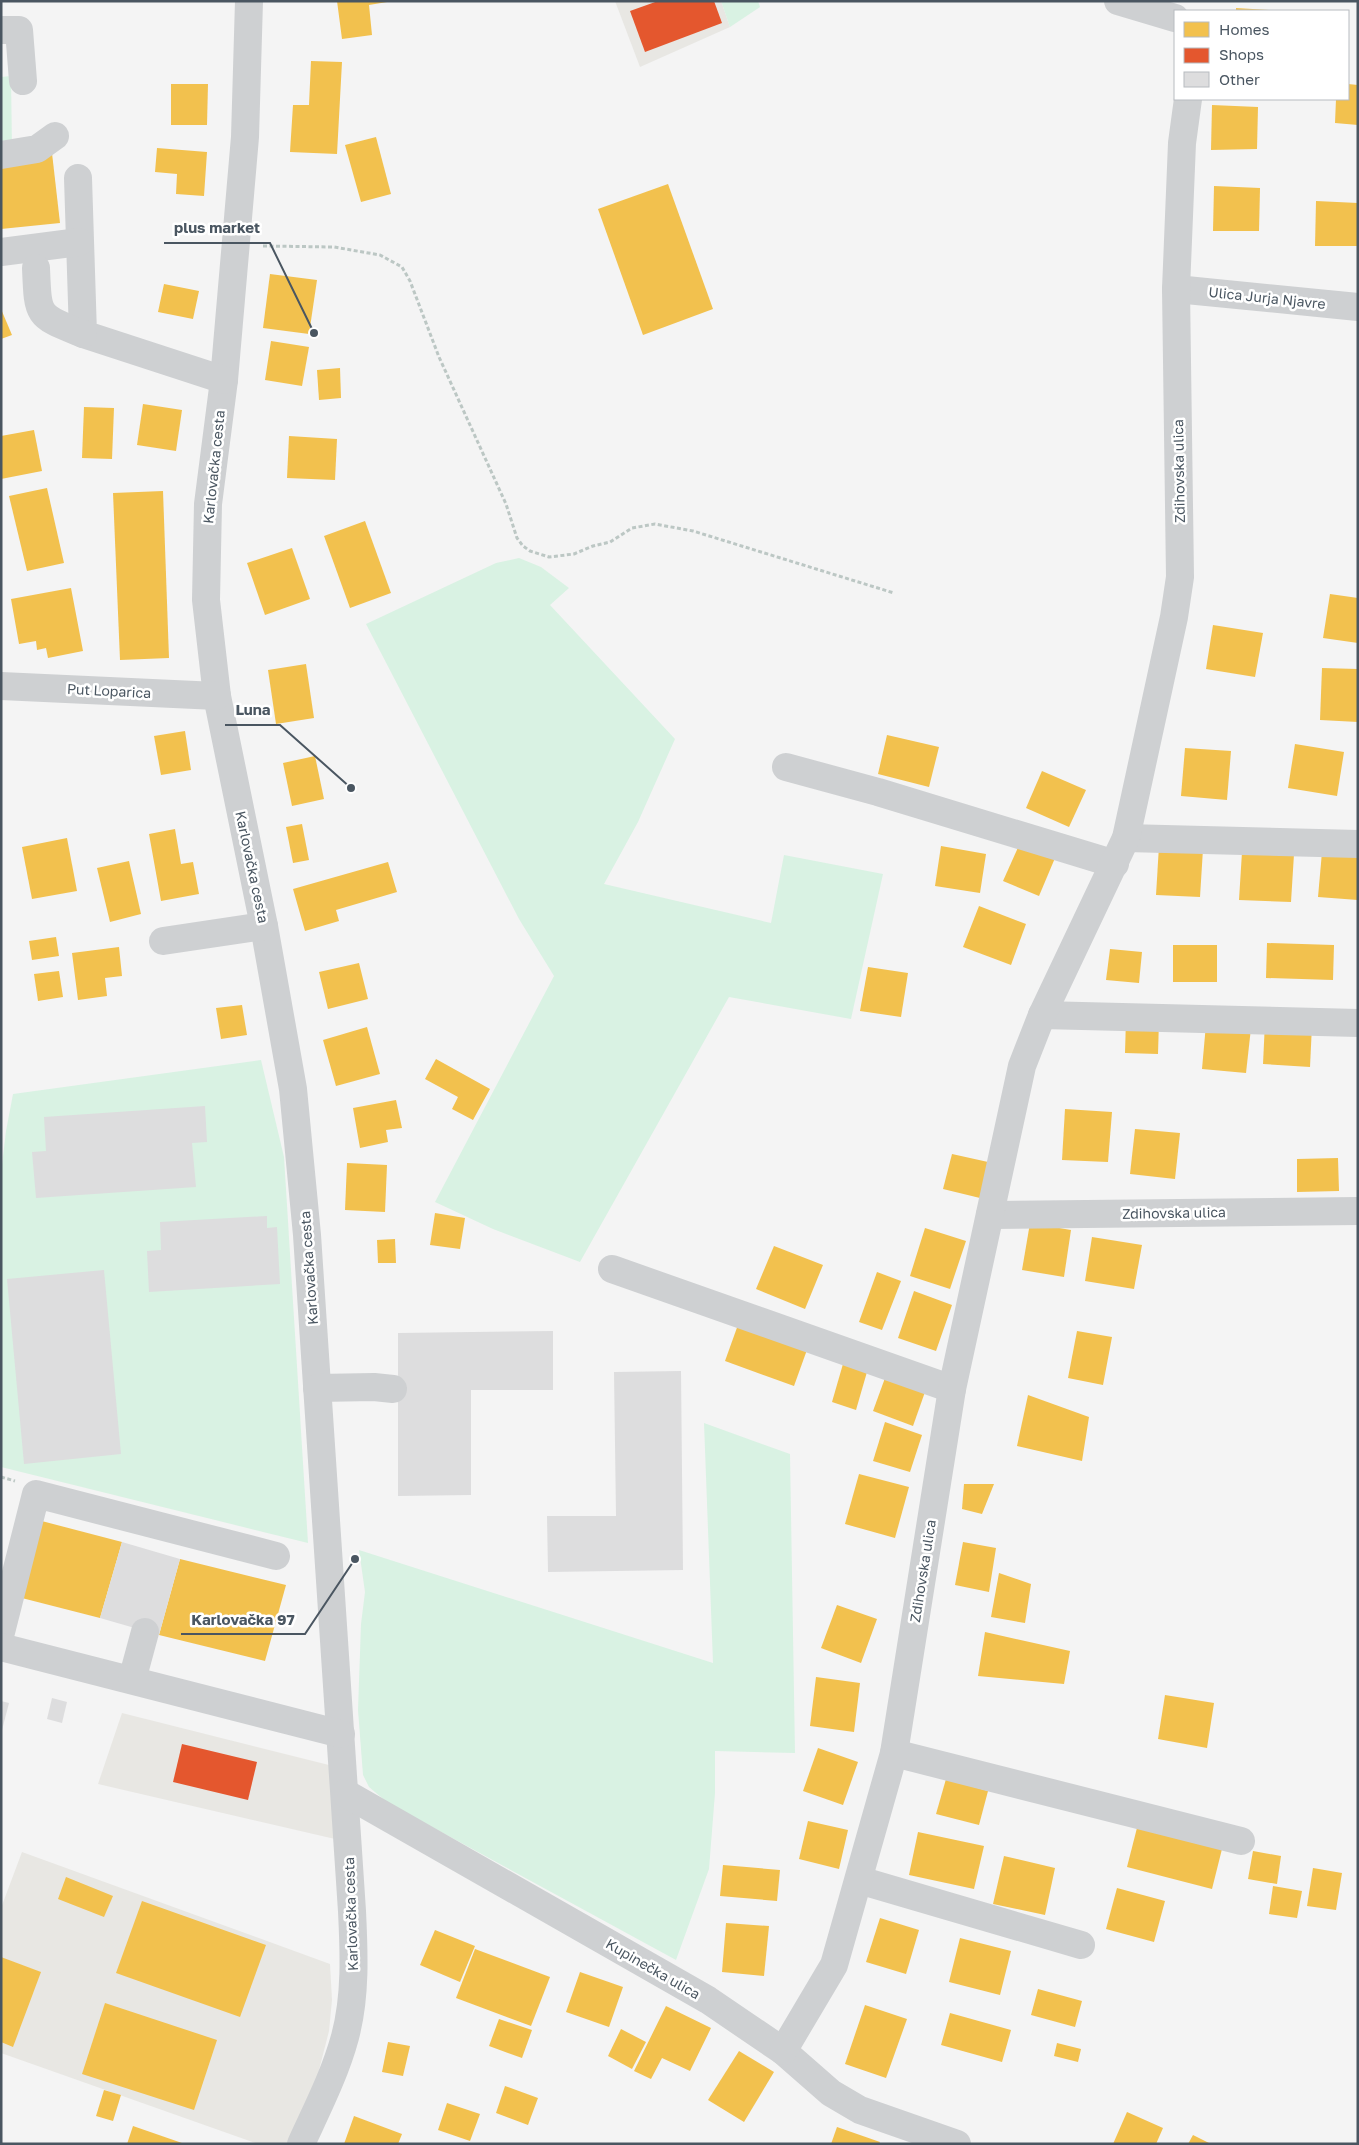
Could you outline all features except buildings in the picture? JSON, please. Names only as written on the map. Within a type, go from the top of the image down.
[{"type":"street","name":"Karlovačka cesta","points":[[249,1],[246,137],[224,380],[208,504],[206,600],[217,696],[264,926],[293,1089],[307,1235],[355,1961],[345,2036],[326,2091],[301,2144]]},
{"type":"street","points":[[1118,1],[1174,18]]},
{"type":"street","points":[[1,30],[19,30],[23,81]]},
{"type":"street","name":"Zdihovska ulica","points":[[783,2051],[834,1965],[894,1753],[952,1389],[1022,1066],[1042,1014],[1126,838],[1172,626],[1180,577],[1176,290],[1182,143],[1188,100]]},
{"type":"street","points":[[1,155],[37,150],[55,136]]},
{"type":"street","points":[[78,178],[83,334]]},
{"type":"street","points":[[1,252],[79,242]]},
{"type":"street","points":[[36,268],[38,302],[43,314],[55,322],[83,334],[224,380]]},
{"type":"street","name":"Ulica Jurja Njavre","points":[[1176,290],[1358,307]]},
{"type":"street","name":"Put Loparica","points":[[1,686],[217,696]]},
{"type":"street","points":[[786,767],[878,792],[1115,864]]},
{"type":"street","points":[[1126,838],[1357,842]]},
{"type":"street","points":[[163,941],[264,926]]},
{"type":"street","points":[[1042,1014],[1358,1023]]},
{"type":"street","name":"Zdihovska ulica","points":[[990,1215],[1358,1211]]},
{"type":"street","points":[[612,1268],[952,1389]]},
{"type":"street","points":[[317,1388],[374,1387],[393,1389]]},
{"type":"street","points":[[1,1632],[36,1494],[276,1556]]},
{"type":"street","points":[[132,1680],[145,1632]]},
{"type":"street","points":[[1,1647],[341,1734]]},
{"type":"street","points":[[894,1753],[1241,1841]]},
{"type":"street","name":"Kupinečka ulica","points":[[345,1793],[708,2000],[783,2051],[831,2093],[860,2110],[957,2144]]},
{"type":"street","points":[[859,1880],[1081,1945]]},
{"type":"path","points":[[254,246],[334,248],[357,251],[380,255],[402,267],[410,281],[439,357],[506,504],[517,538],[523,546],[530,550],[549,557],[574,554],[593,546],[610,542],[632,528],[655,524],[693,531],[894,593]]},
{"type":"shaded area","points":[[615,1],[721,1],[730,27],[640,67]]},
{"type":"shaded area","points":[[122,1713],[329,1765],[335,1839],[98,1784]]},
{"type":"shaded area","points":[[22,1852],[330,1964],[332,2000],[329,2031],[317,2078],[289,2144],[258,2144],[1,2053],[1,1908]]},
{"type":"green space","points":[[721,1],[758,1],[760,7],[730,27]]},
{"type":"green space","points":[[11,76],[12,149],[1,150],[1,77]]},
{"type":"green space","points":[[519,558],[541,567],[569,588],[550,605],[675,739],[638,822],[604,884],[771,923],[784,855],[883,874],[851,1019],[729,997],[580,1262],[493,1229],[435,1202],[554,976],[519,919],[366,624],[496,563]]},
{"type":"green space","points":[[261,1060],[284,1157],[308,1543],[1,1467],[1,1173],[13,1094]]},
{"type":"green space","points":[[704,1423],[790,1454],[795,1753],[715,1751],[715,1793],[709,1869],[676,1960],[388,1803],[369,1787],[363,1775],[358,1710],[361,1624],[365,1592],[359,1550],[713,1663]]},
{"type":"place","name":"plus market","points":[[314,333]]},
{"type":"place","name":"Luna","points":[[351,788]]},
{"type":"place","name":"Karlovačka 97","points":[[355,1559]]}]
